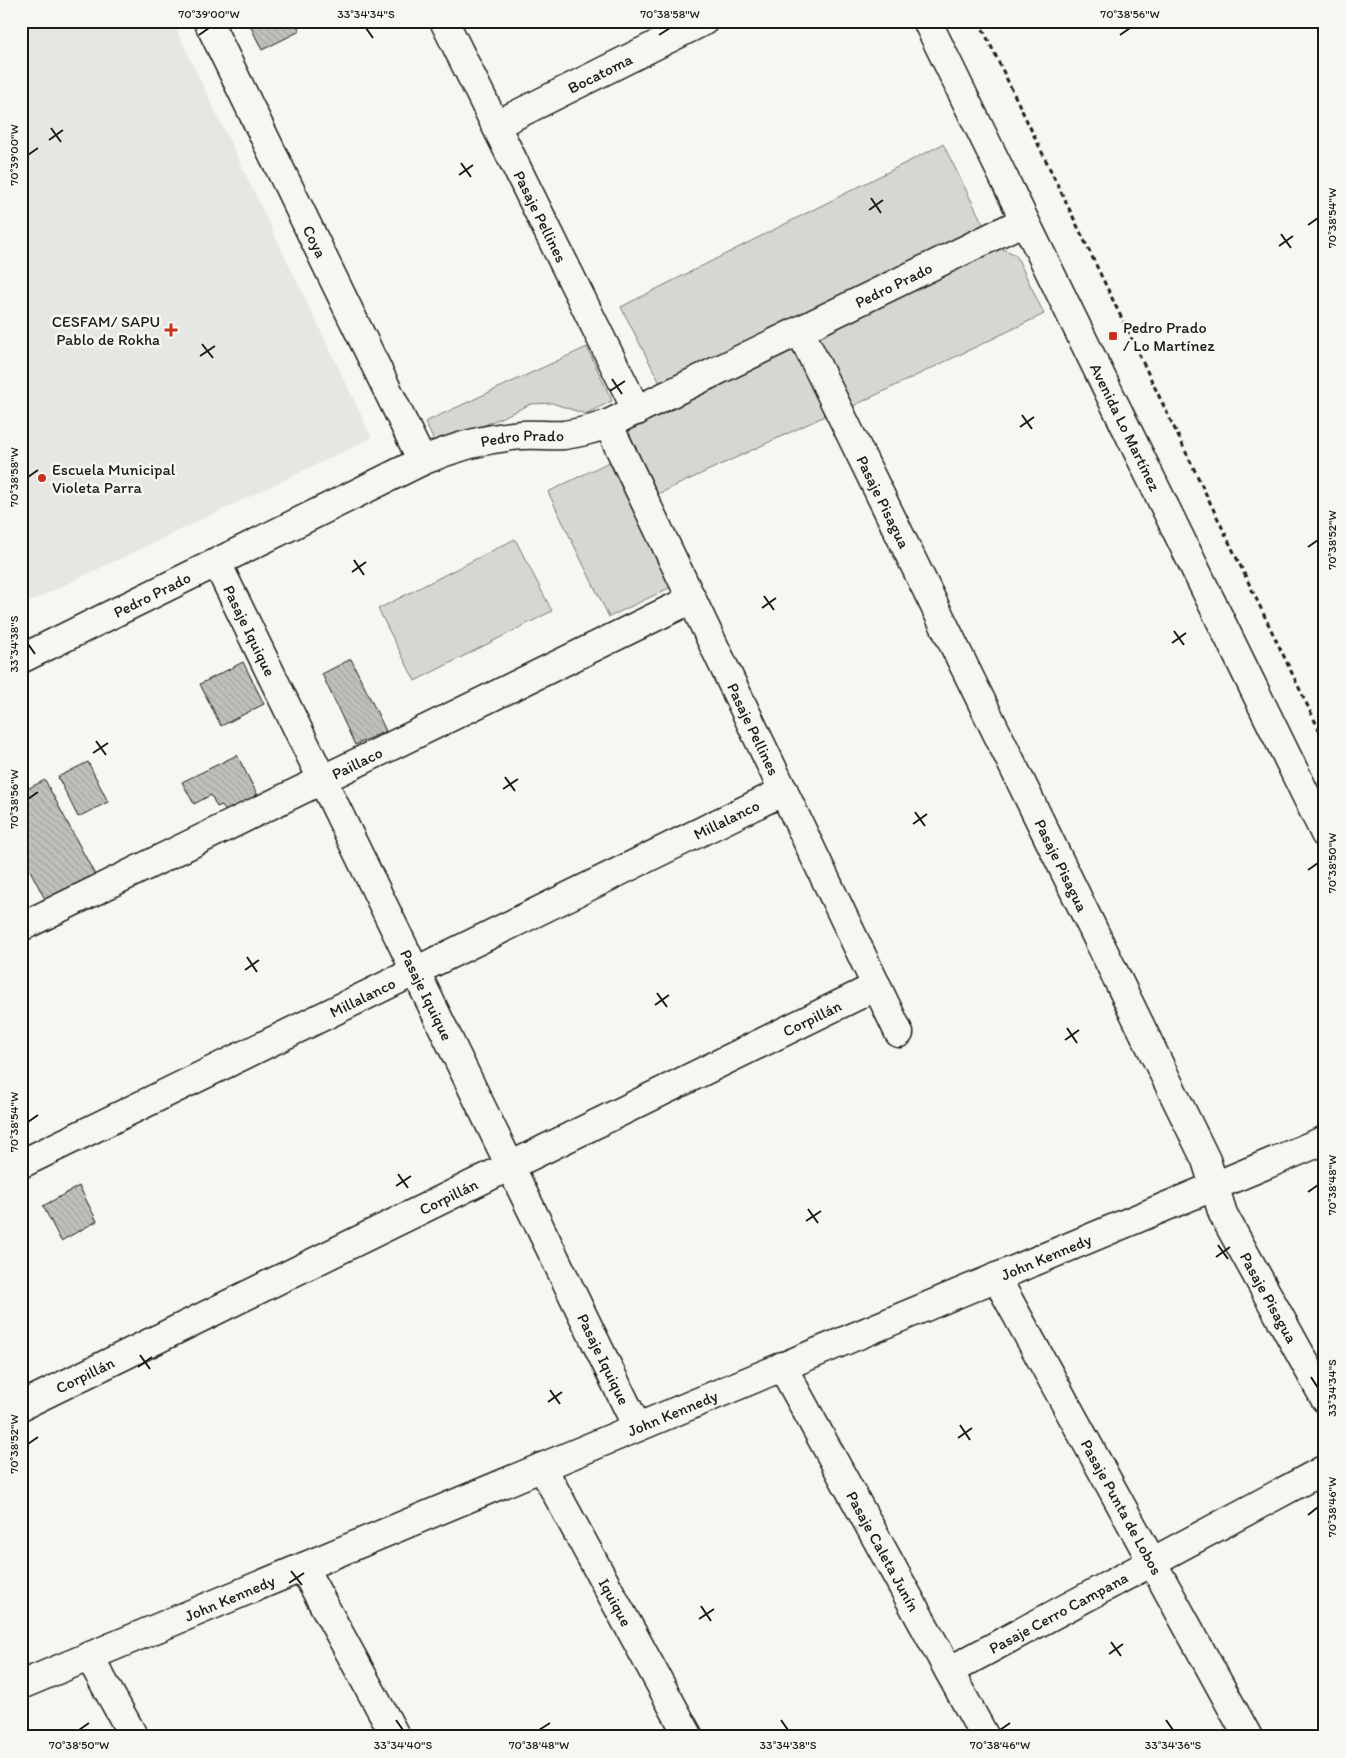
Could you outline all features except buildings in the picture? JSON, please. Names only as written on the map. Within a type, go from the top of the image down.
[{"type":"street","name":"Coya","points":[[208,21],[422,461]]},
{"type":"street","name":"Pasaje Pellines","points":[[444,21],[637,411]]},
{"type":"street","name":"Bocatoma","points":[[496,125],[704,21]]},
{"type":"street","name":"Avenida Lo Martínez","points":[[927,21],[1325,834]]},
{"type":"street","name":"Pedro Prado","points":[[21,659],[447,450],[473,443],[523,435],[578,433],[608,424],[1024,221]]},
{"type":"street","name":"Pasaje Pisagua","points":[[800,331],[1201,1151],[1223,1214],[1325,1399]]},
{"type":"street","name":"Pasaje Pellines","points":[[608,424],[899,1032]]},
{"type":"street","name":"Pasaje Iquique","points":[[217,562],[637,1427]]},
{"type":"street","name":"Paillaco","points":[[21,927],[692,599]]},
{"type":"street","name":"Millalanco","points":[[21,1164],[784,791]]},
{"type":"street","name":"Corpillán","points":[[21,1406],[877,986]]},
{"type":"street","name":"John Kennedy","points":[[21,1685],[1325,1140]]},
{"type":"street","name":"Pasaje Punta de Lobos","points":[[996,1276],[1248,1737]]},
{"type":"street","name":"Pasaje Caleta Junín","points":[[782,1366],[985,1737]]},
{"type":"street","name":"Iquique","points":[[542,1467],[689,1737]]},
{"type":"street","name":"Pasaje Cerro Campana","points":[[949,1670],[1325,1469]]},
{"type":"street","points":[[303,1567],[396,1737]]},
{"type":"street","points":[[90,1656],[134,1737]]},
{"type":"path","points":[[979,21],[1325,742]]},
{"type":"shaded area","name":"CESFAM/ SAPU Pablo de Rokha","points":[[21,21],[172,21],[372,438],[21,606]]},
{"type":"shaded area","points":[[943,144],[984,226],[663,389],[621,307]]},
{"type":"shaded area","points":[[997,246],[1016,255],[1044,314],[849,408],[814,334]]},
{"type":"shaded area","points":[[587,347],[612,401],[585,414],[552,403],[531,404],[437,447],[425,422]]},
{"type":"shaded area","points":[[794,350],[825,416],[658,494],[627,429]]},
{"type":"shaded area","points":[[609,462],[671,587],[609,617],[548,492]]},
{"type":"shaded area","points":[[515,539],[552,611],[415,681],[378,609]]},
{"type":"place","name":"CESFAM/ SAPU Pablo de Rokha","points":[[171,330]]},
{"type":"place","name":"Pedro Prado / Lo Martínez","points":[[1113,336]]},
{"type":"place","name":"Escuela Municipal Violeta Parra","points":[[42,478]]}]
